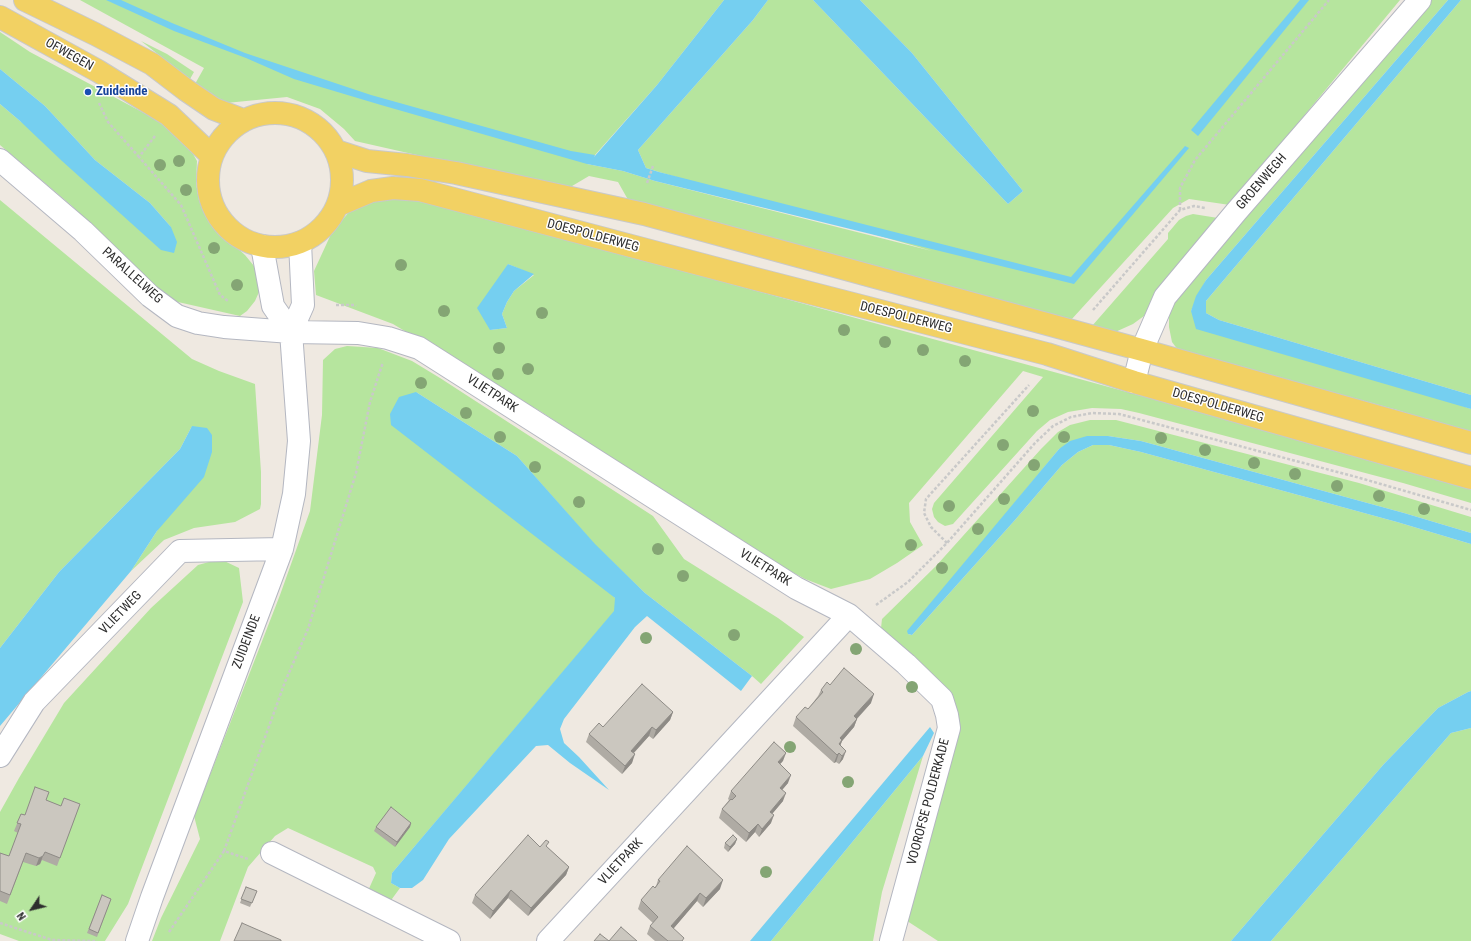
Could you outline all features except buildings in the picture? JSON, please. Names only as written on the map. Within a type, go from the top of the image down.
[{"type":"main road","points":[[25,0],[96,34],[152,64],[214,109],[243,120]]},
{"type":"main road","name":"OFWEGEN","points":[[0,17],[98,72],[169,115],[212,156]]},
{"type":"main road","points":[[275,112],[297,116],[306,120],[324,133],[336,151],[340,160],[343,178],[342,191],[338,205],[323,228],[316,234],[300,243],[275,247],[262,246],[244,240],[228,228],[216,213],[209,195],[209,165],[217,145],[224,135],[243,120],[264,113],[275,112]]},
{"type":"main road","points":[[336,151],[367,161],[407,165],[456,173],[644,214],[1142,350],[1471,443]]},
{"type":"main road","name":"DOESPOLDERWEG","points":[[338,205],[371,191],[393,188],[420,190],[1047,354],[1134,382],[1471,478]]},
{"type":"street","name":"GROENWEGH","points":[[1134,382],[1142,350],[1165,297],[1236,212],[1420,0]]},
{"type":"street","name":"PARALLELWEG","points":[[0,160],[83,231],[150,296],[177,316],[198,323],[217,326],[291,332]]},
{"type":"street","name":"ZUIDEINDE","points":[[137,941],[282,549],[294,494],[299,441],[291,332],[303,305],[300,243]]},
{"type":"street","name":"ZUIDEINDE","points":[[262,246],[274,306],[291,332]]},
{"type":"street","name":"VLIETPARK","points":[[291,332],[358,333],[388,338],[419,348],[796,588],[849,615],[548,941]]},
{"type":"street","name":"VLIETWEG","points":[[0,756],[34,702],[180,552],[282,549]]},
{"type":"street","name":"VOOROFSE POLDERKADE","points":[[849,615],[906,664],[942,699],[949,728],[898,938]]},
{"type":"street","points":[[272,853],[449,941]]},
{"type":"path","points":[[1093,310],[1180,210],[1180,188],[1195,160],[1329,0]]},
{"type":"path","points":[[99,102],[108,122],[139,157]]},
{"type":"path","points":[[647,183],[653,166]]},
{"type":"path","points":[[947,543],[931,527],[924,513],[926,499],[1029,384]]},
{"type":"path","points":[[849,615],[869,610],[908,582],[947,543],[1035,443],[1053,426],[1071,417],[1092,413],[1119,414],[1360,478],[1471,510]]},
{"type":"path","points":[[167,935],[224,852],[255,861],[272,853]]},
{"type":"path","points":[[0,923],[52,940],[95,941]]},
{"type":"green space","points":[[80,0],[724,0],[657,85],[587,164],[623,171],[655,181],[932,251],[646,168],[638,150],[753,20],[768,0],[813,0],[1008,204],[1023,191],[912,53],[860,0],[1400,0],[1230,205],[1189,199],[1173,208],[1071,320],[631,205],[618,182],[589,176],[567,189],[355,141],[344,129],[320,109],[287,97],[226,103],[195,84],[204,68]]},
{"type":"green space","points":[[1431,0],[1448,0],[1206,280],[1191,311],[1471,409],[1471,434],[1397,410],[1178,350],[1172,342],[1169,327],[1169,314],[1180,290]]},
{"type":"green space","points":[[1461,0],[1471,0],[1471,395],[1219,320],[1206,313],[1206,301]]},
{"type":"green space","points":[[0,32],[30,52],[172,128],[184,138],[197,161],[196,183],[199,200],[206,216],[222,234],[245,255],[254,266],[260,280],[259,292],[255,301],[247,311],[240,316],[169,300],[72,206],[0,145],[0,104],[20,121],[171,227],[150,203],[95,160],[45,106],[0,69]]},
{"type":"green space","points":[[141,41],[167,54],[194,72],[190,79]]},
{"type":"green space","points":[[404,198],[434,203],[1406,468],[1471,488],[1471,503],[1403,483],[1139,413],[1121,409],[1092,408],[1068,412],[1050,420],[1037,431],[953,524],[945,526],[938,522],[934,517],[932,509],[934,503],[1043,377],[1023,371],[909,503],[910,522],[923,545],[870,579],[831,589],[805,579],[770,560],[715,526],[540,411],[393,324],[316,295],[314,271],[332,232],[350,211],[372,200]],"holes":[[[508,264],[534,275],[514,291],[507,302],[502,314],[507,328],[490,330]]]},
{"type":"green space","points":[[0,200],[192,359],[255,384],[261,472],[261,504],[260,509],[235,522],[194,528],[164,540],[131,571],[157,531],[192,426],[180,449],[59,572],[0,648]]},
{"type":"green space","points":[[1193,214],[1218,218],[1159,289],[1144,316],[1133,324],[1113,333],[1092,326],[1168,239],[1168,233],[1179,220]]},
{"type":"green space","points":[[347,346],[378,348],[412,361],[440,378],[653,516],[684,559],[778,618],[804,637],[761,684],[645,593],[595,545],[517,456],[416,392],[615,598],[615,611],[392,873],[391,883],[400,888],[389,903],[367,893],[376,873],[373,867],[288,828],[275,836],[248,867],[220,941],[152,941],[161,918],[200,839],[194,816],[280,595],[310,511],[322,415],[323,360],[335,349]]},
{"type":"green space","points":[[1090,420],[1116,420],[1359,483],[1471,517],[1471,533],[1404,513],[1141,441],[1108,436],[1059,449],[908,634],[912,635],[1062,465],[1078,452],[1093,445],[1109,445],[1141,452],[1397,522],[1471,544],[1471,691],[1438,708],[1383,765],[1231,941],[938,941],[901,917],[956,722],[883,634],[881,628],[882,619],[936,566],[1058,432],[1070,425]]},
{"type":"green space","points":[[220,559],[239,568],[243,602],[128,904],[105,941],[19,941],[0,934],[0,812],[19,778],[64,703],[151,608],[198,565]]},
{"type":"green space","points":[[1471,728],[1471,941],[1271,941],[1451,733]]},
{"type":"green space","points":[[923,756],[882,892],[873,941],[771,941]]},
{"type":"water","points":[[106,0],[121,0],[245,53],[371,95],[571,151],[595,155],[594,157],[657,85],[724,0],[768,0],[753,20],[638,150],[646,168],[1071,277],[1185,146],[1189,148],[1074,284],[655,181],[623,171],[587,164],[381,105],[294,79],[246,58],[174,31]]},
{"type":"water","points":[[813,0],[860,0],[912,53],[1023,191],[1008,204]]},
{"type":"water","points":[[1300,0],[1309,0],[1198,136],[1191,130]]},
{"type":"water","points":[[1448,0],[1461,0],[1206,301],[1206,313],[1219,320],[1471,395],[1471,409],[1196,329],[1191,311],[1196,296],[1206,280]]},
{"type":"water","points":[[0,69],[45,106],[95,160],[150,203],[171,227],[177,242],[174,253],[161,250],[0,104]]},
{"type":"water","points":[[508,264],[534,274],[514,291],[507,302],[502,314],[507,328],[490,330],[477,308]]},
{"type":"water","points":[[416,392],[517,456],[595,544],[645,593],[752,676],[741,691],[647,616],[635,627],[564,719],[560,729],[564,743],[609,790],[570,763],[548,745],[536,746],[449,839],[423,880],[412,888],[400,888],[391,883],[392,873],[614,611],[615,598],[391,425],[390,414],[399,397]]},
{"type":"water","points":[[192,426],[207,428],[212,435],[212,452],[204,477],[157,531],[131,571],[0,726],[0,648],[59,572],[180,449]]},
{"type":"water","points":[[1087,436],[1108,436],[1141,441],[1404,513],[1471,533],[1471,544],[1397,522],[1141,452],[1109,445],[1093,445],[1078,452],[1062,465],[912,635],[908,634],[907,631],[1059,449],[1070,441]]},
{"type":"water","points":[[1471,691],[1471,728],[1451,733],[1271,941],[1231,941],[1383,765],[1438,708]]},
{"type":"water","points":[[930,727],[934,733],[923,756],[771,941],[750,941]]},
{"type":"place","name":"Zuideinde","points":[[88,92]]}]
